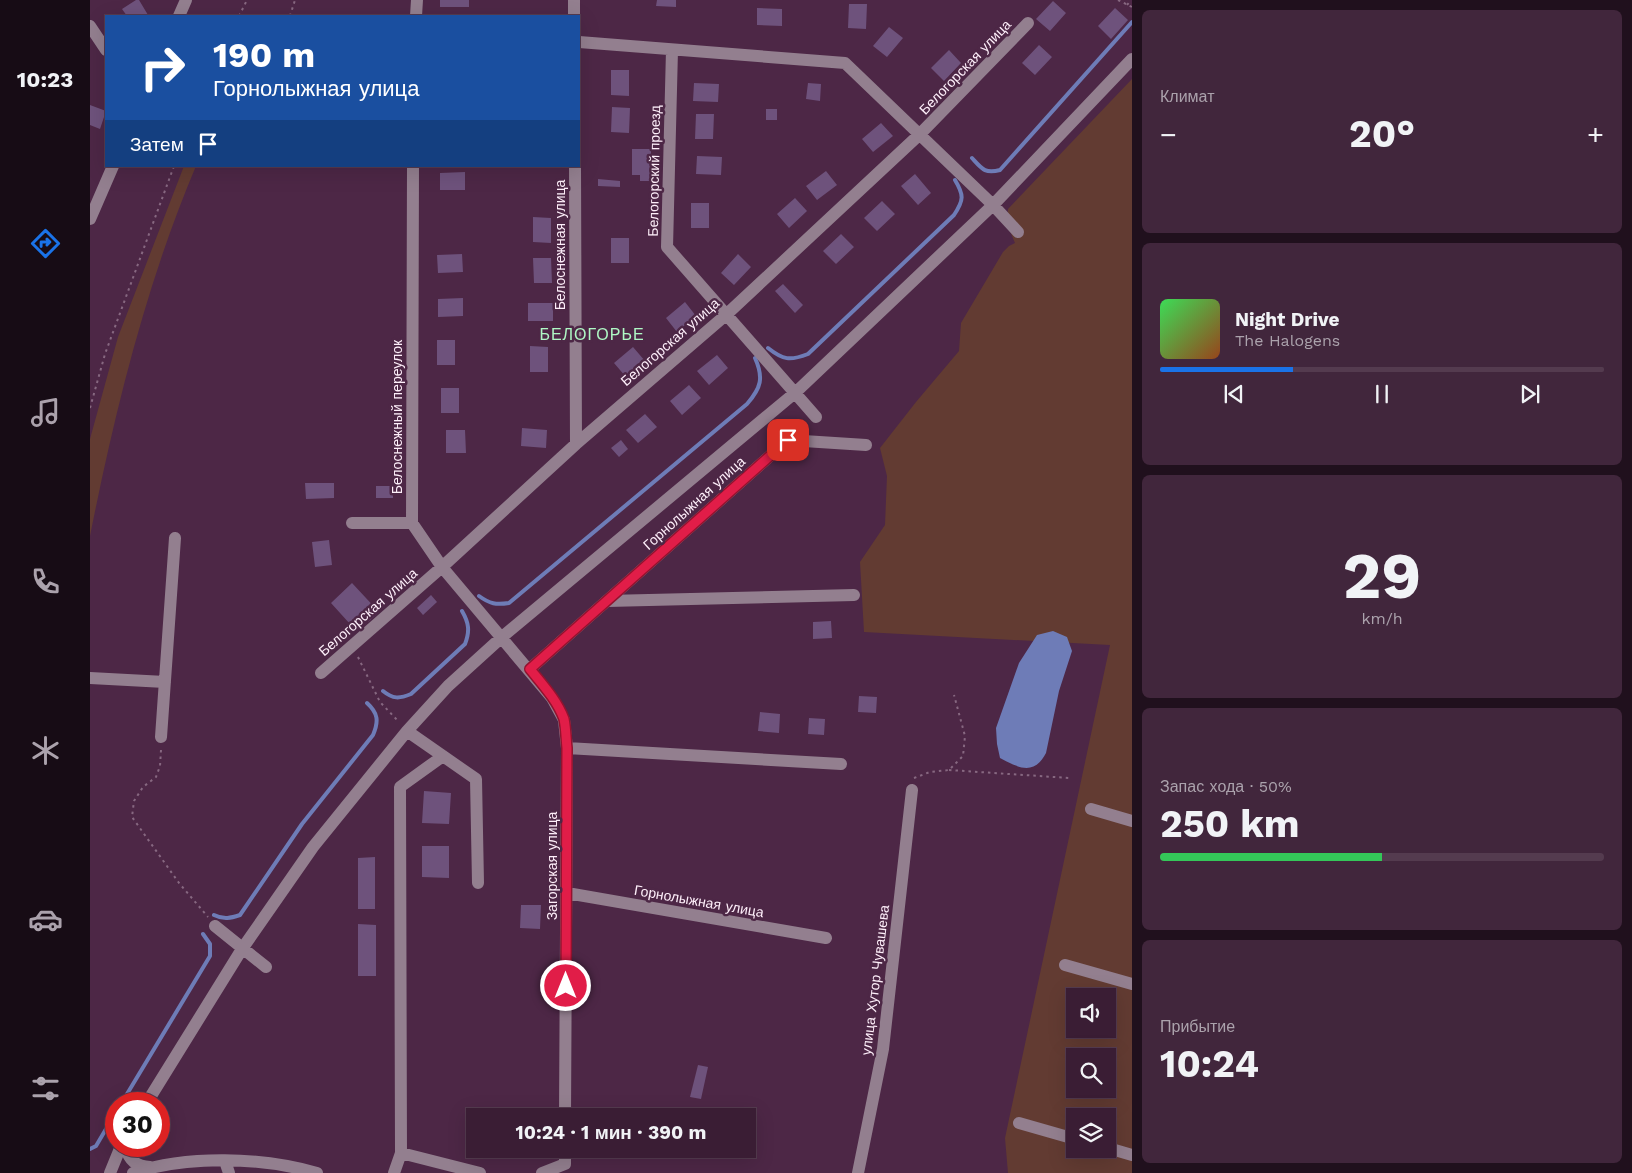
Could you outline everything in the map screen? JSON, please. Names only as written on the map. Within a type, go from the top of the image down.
[{"type":"street","points":[[179,15],[186,0]]},
{"type":"street","points":[[416,0],[416,15]]},
{"type":"street","points":[[574,0],[574,15]]},
{"type":"street","name":"Белогорская улица","points":[[321,674],[442,567],[576,444],[727,314],[920,134],[1028,23]]},
{"type":"street","points":[[90,26],[105,48]]},
{"type":"street","points":[[580,42],[845,63],[993,205],[1018,232]]},
{"type":"street","name":"Белогорский проезд","points":[[672,50],[667,247],[816,416]]},
{"type":"street","points":[[153,1092],[242,949],[313,846],[407,731],[448,686],[502,637],[796,392],[993,205],[1132,58]]},
{"type":"street","points":[[90,219],[113,167]]},
{"type":"street","name":"Белоснежный переулок","points":[[412,523],[413,167]]},
{"type":"street","name":"Белоснежная улица","points":[[575,167],[576,444]]},
{"type":"street","name":"Горнолыжная улица","points":[[530,669],[788,440],[866,445]]},
{"type":"street","points":[[352,523],[412,523],[442,567],[502,637]]},
{"type":"street","points":[[161,737],[174,538]]},
{"type":"street","points":[[607,601],[854,595]]},
{"type":"street","name":"Загорская улица","points":[[502,637],[552,698],[564,720],[567,748],[565,1108]]},
{"type":"street","points":[[90,678],[165,682]]},
{"type":"street","points":[[407,731],[476,779],[478,883]]},
{"type":"street","points":[[567,748],[841,764]]},
{"type":"street","points":[[394,1173],[401,1152],[400,788],[443,756]]},
{"type":"street","name":"улица Хутор Чувашева","points":[[858,1173],[883,1049],[912,790]]},
{"type":"street","points":[[1091,809],[1132,821]]},
{"type":"street","name":"Горнолыжная улица","points":[[567,893],[826,938]]},
{"type":"street","points":[[215,926],[266,967]]},
{"type":"street","points":[[1065,965],[1132,984]]},
{"type":"street","points":[[1019,1123],[1066,1136]]},
{"type":"street","points":[[1116,1150],[1132,1155]]},
{"type":"street","points":[[401,1152],[480,1173]]},
{"type":"street","points":[[110,1173],[117,1157]]},
{"type":"street","points":[[130,1157],[132,1162],[141,1167],[153,1168]]},
{"type":"street","points":[[542,1173],[565,1164],[565,1158]]},
{"type":"street","points":[[133,1173],[153,1168],[208,1160],[227,1167],[256,1161],[317,1173]]},
{"type":"path","points":[[240,15],[247,0]]},
{"type":"path","points":[[290,15],[295,0]]},
{"type":"path","points":[[1118,0],[1132,7]]},
{"type":"path","points":[[1127,5],[1132,0]]},
{"type":"path","points":[[90,408],[105,354],[174,167]]},
{"type":"path","points":[[356,642],[358,658],[380,702],[407,731]]},
{"type":"path","points":[[949,770],[962,756],[965,736],[954,695]]},
{"type":"path","points":[[161,737],[160,766],[156,777],[143,787],[134,801],[132,817],[179,883],[215,926]]},
{"type":"path","points":[[912,790],[914,778],[930,772],[949,770],[1069,778]]},
{"type":"shaded area","points":[[1132,79],[1132,1173],[1008,1173],[1005,1138],[1110,645],[864,632],[860,562],[885,525],[887,476],[880,448],[959,351],[961,323],[1003,252],[1015,243],[1007,224],[1008,209]]},
{"type":"shaded area","points":[[184,167],[196,167],[178,211],[147,302],[121,395],[90,536],[90,439],[118,337]]},
{"type":"water","points":[[1053,631],[1067,637],[1072,651],[1059,691],[1046,753],[1036,765],[1026,768],[1020,767],[1000,758],[996,728],[1019,663],[1037,635]]},
{"type":"building","points":[[139,0],[148,15],[126,15],[122,9]]},
{"type":"building","points":[[440,0],[469,0],[469,7],[440,7]]},
{"type":"building","points":[[657,0],[676,0],[676,7],[656,6]]},
{"type":"building","points":[[1053,1],[1066,13],[1050,31],[1036,19]]},
{"type":"building","points":[[849,4],[867,4],[866,29],[848,28]]},
{"type":"building","points":[[757,8],[782,9],[782,26],[757,25]]},
{"type":"building","points":[[1115,8],[1128,20],[1111,39],[1098,26]]},
{"type":"building","points":[[889,27],[903,38],[887,57],[873,46]]},
{"type":"building","points":[[1039,45],[1052,57],[1035,75],[1022,63]]},
{"type":"building","points":[[949,50],[961,63],[944,81],[931,68]]},
{"type":"building","points":[[611,70],[629,70],[629,96],[611,95]]},
{"type":"building","points":[[694,83],[719,84],[718,102],[693,101]]},
{"type":"building","points":[[808,83],[821,84],[820,101],[806,99]]},
{"type":"building","points":[[90,105],[105,111],[100,129],[90,125]]},
{"type":"building","points":[[612,107],[630,108],[629,133],[611,132]]},
{"type":"building","points":[[766,109],[777,109],[777,120],[766,120]]},
{"type":"building","points":[[696,114],[714,114],[713,139],[695,139]]},
{"type":"building","points":[[881,123],[893,136],[873,152],[862,139]]},
{"type":"building","points":[[632,149],[651,149],[651,181],[640,181],[640,175],[632,175]]},
{"type":"building","points":[[697,156],[722,157],[721,175],[696,174]]},
{"type":"building","points":[[826,171],[837,185],[817,200],[806,186]]},
{"type":"building","points":[[465,172],[465,190],[440,190],[440,173]]},
{"type":"building","points":[[915,174],[931,193],[918,205],[901,186]]},
{"type":"building","points":[[598,179],[620,181],[620,187],[598,186]]},
{"type":"building","points":[[795,198],[807,211],[789,228],[777,214]]},
{"type":"building","points":[[882,201],[895,214],[877,231],[864,218]]},
{"type":"building","points":[[691,203],[709,203],[709,228],[691,228]]},
{"type":"building","points":[[533,217],[551,218],[551,243],[533,242]]},
{"type":"building","points":[[841,234],[854,247],[836,264],[823,251]]},
{"type":"building","points":[[611,238],[629,238],[629,263],[611,263]]},
{"type":"building","points":[[462,254],[463,272],[438,273],[437,255]]},
{"type":"building","points":[[738,254],[751,267],[734,285],[721,273]]},
{"type":"building","points":[[533,258],[551,258],[552,283],[534,283]]},
{"type":"building","points":[[783,284],[803,305],[795,313],[775,291]]},
{"type":"building","points":[[463,298],[463,316],[438,317],[438,299]]},
{"type":"building","points":[[685,302],[696,316],[677,332],[666,318]]},
{"type":"building","points":[[528,303],[553,303],[553,321],[528,321]]},
{"type":"building","points":[[437,340],[455,340],[455,365],[437,365]]},
{"type":"building","points":[[530,346],[548,347],[548,372],[530,372]]},
{"type":"building","points":[[633,347],[645,361],[626,377],[614,363]]},
{"type":"building","points":[[717,355],[728,368],[709,385],[697,371]]},
{"type":"building","points":[[689,385],[701,398],[682,415],[670,401]]},
{"type":"building","points":[[441,388],[459,388],[459,413],[441,413]]},
{"type":"building","points":[[645,414],[657,427],[638,443],[626,430]]},
{"type":"building","points":[[522,428],[547,430],[546,448],[521,446]]},
{"type":"building","points":[[446,430],[465,430],[466,453],[446,453]]},
{"type":"building","points":[[621,440],[628,449],[619,457],[611,448]]},
{"type":"building","points":[[305,483],[334,483],[334,498],[306,499]]},
{"type":"building","points":[[376,486],[393,486],[393,498],[376,498]]},
{"type":"building","points":[[329,540],[332,565],[315,567],[312,542]]},
{"type":"building","points":[[352,583],[379,612],[368,622],[361,614],[350,624],[331,603]]},
{"type":"building","points":[[431,595],[437,602],[423,615],[417,608]]},
{"type":"building","points":[[831,621],[832,638],[813,639],[813,622]]},
{"type":"building","points":[[859,696],[877,697],[876,713],[858,712]]},
{"type":"building","points":[[760,712],[780,714],[779,733],[758,731]]},
{"type":"building","points":[[809,718],[825,719],[824,735],[808,734]]},
{"type":"building","points":[[424,791],[451,793],[449,824],[422,823]]},
{"type":"building","points":[[422,846],[449,846],[449,878],[422,877]]},
{"type":"building","points":[[375,857],[375,909],[358,909],[358,858]]},
{"type":"building","points":[[521,905],[541,905],[540,929],[520,928]]},
{"type":"building","points":[[358,924],[376,925],[376,976],[358,976]]},
{"type":"building","points":[[698,1065],[708,1067],[701,1099],[690,1097]]},
{"type":"waterway","points":[[972,158],[984,170],[1000,170],[1132,22]]},
{"type":"waterway","points":[[768,348],[778,355],[787,358],[796,358],[808,354],[954,215],[962,198],[955,180]]},
{"type":"waterway","points":[[479,596],[493,603],[509,603],[747,404],[760,382],[760,371],[755,358]]},
{"type":"waterway","points":[[383,691],[390,696],[396,697],[411,694],[465,644],[468,627],[462,611]]},
{"type":"waterway","points":[[214,915],[221,918],[240,915],[302,824],[373,735],[377,721],[373,710],[367,703]]},
{"type":"waterway","points":[[128,1092],[210,956],[210,944],[203,934]]},
{"type":"waterway","points":[[90,1149],[96,1146],[105,1131]]},
{"type":"district","name":"БЕЛОГОРЬЕ","points":[[592,334]]},
{"type":"route","points":[[566,986],[566,734],[564,720],[552,698],[530,669],[788,440]]}]
